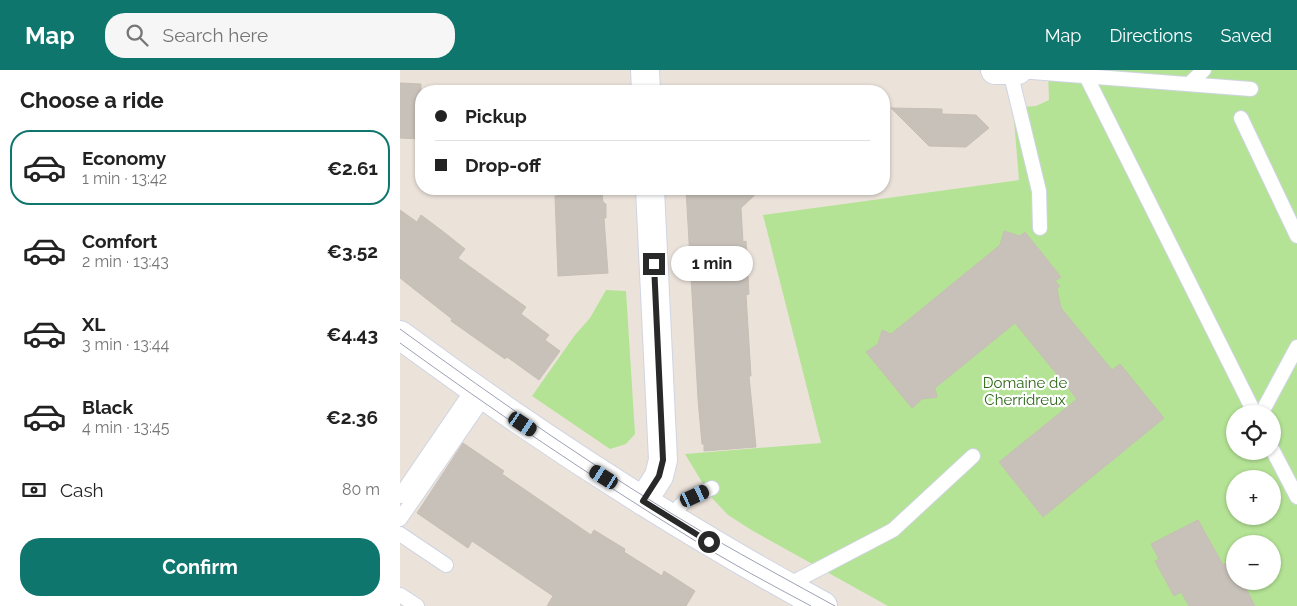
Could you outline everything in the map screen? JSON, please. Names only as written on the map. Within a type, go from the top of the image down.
[{"type":"street","points":[[645,70],[646,85]]},
{"type":"street","points":[[643,501],[659,476],[663,460],[650,195]]},
{"type":"street","points":[[400,335],[531,429],[643,501],[726,552],[823,606]]},
{"type":"lane","points":[[1040,228],[1039,191],[1011,70],[1251,89]]},
{"type":"lane","points":[[1189,84],[1204,70]]},
{"type":"lane","points":[[1086,76],[1250,405]]},
{"type":"lane","points":[[1241,118],[1297,236]]},
{"type":"lane","points":[[1267,405],[1297,347]]},
{"type":"lane","points":[[400,496],[479,392]]},
{"type":"lane","points":[[400,519],[479,392]]},
{"type":"lane","points":[[786,586],[893,530],[973,456]]},
{"type":"lane","points":[[1278,460],[1297,497]]},
{"type":"lane","points":[[669,517],[687,499],[712,488]]},
{"type":"lane","points":[[400,534],[446,565]]},
{"type":"lane","points":[[400,595],[417,606]]},
{"type":"green space","name":"Domaine de Cherridreux","points":[[1048,70],[1297,70],[1297,606],[888,606],[753,531],[728,515],[711,497],[685,454],[821,443],[763,215],[1019,180],[1013,108],[1036,106],[1049,100]]},
{"type":"green space","points":[[606,290],[626,291],[635,434],[626,444],[610,449],[532,396],[575,335],[590,318]]},
{"type":"building","points":[[400,83],[421,84],[415,85],[415,139],[400,138]]},
{"type":"building","points":[[891,108],[942,109],[942,114],[976,115],[989,128],[966,147],[929,146]]},
{"type":"building","points":[[602,195],[603,202],[606,204],[606,218],[604,218],[608,273],[558,276],[555,196]]},
{"type":"building","points":[[686,195],[755,195],[741,208],[743,242],[746,241],[749,294],[746,295],[751,376],[749,376],[756,447],[704,451],[698,399]]},
{"type":"building","points":[[400,210],[417,222],[421,215],[465,249],[458,258],[526,307],[521,314],[549,335],[545,340],[560,351],[539,380],[451,321],[452,319],[400,278]]},
{"type":"building","points":[[1004,231],[1020,236],[1025,232],[1061,277],[1055,281],[1060,286],[1057,289],[1061,308],[1112,370],[1120,364],[1164,418],[1043,517],[999,462],[1077,399],[1015,323],[935,388],[937,397],[922,399],[912,408],[866,352],[878,344],[882,330],[891,334],[1000,245]]},
{"type":"building","points":[[463,443],[504,471],[502,474],[591,535],[594,530],[625,549],[624,552],[662,576],[664,571],[695,591],[686,606],[547,606],[553,596],[472,541],[468,548],[417,513]]},
{"type":"building","points":[[1198,520],[1223,565],[1226,563],[1226,590],[1247,590],[1255,606],[1189,606],[1181,592],[1174,596],[1155,561],[1159,559],[1151,544]]},
{"type":"tram line","points":[[400,329],[514,410],[669,512],[835,606]]},
{"type":"tram line","points":[[400,343],[615,491],[749,573],[811,606]]},
{"type":"route","points":[[654,264],[663,460],[659,476],[643,501],[709,542]]}]
